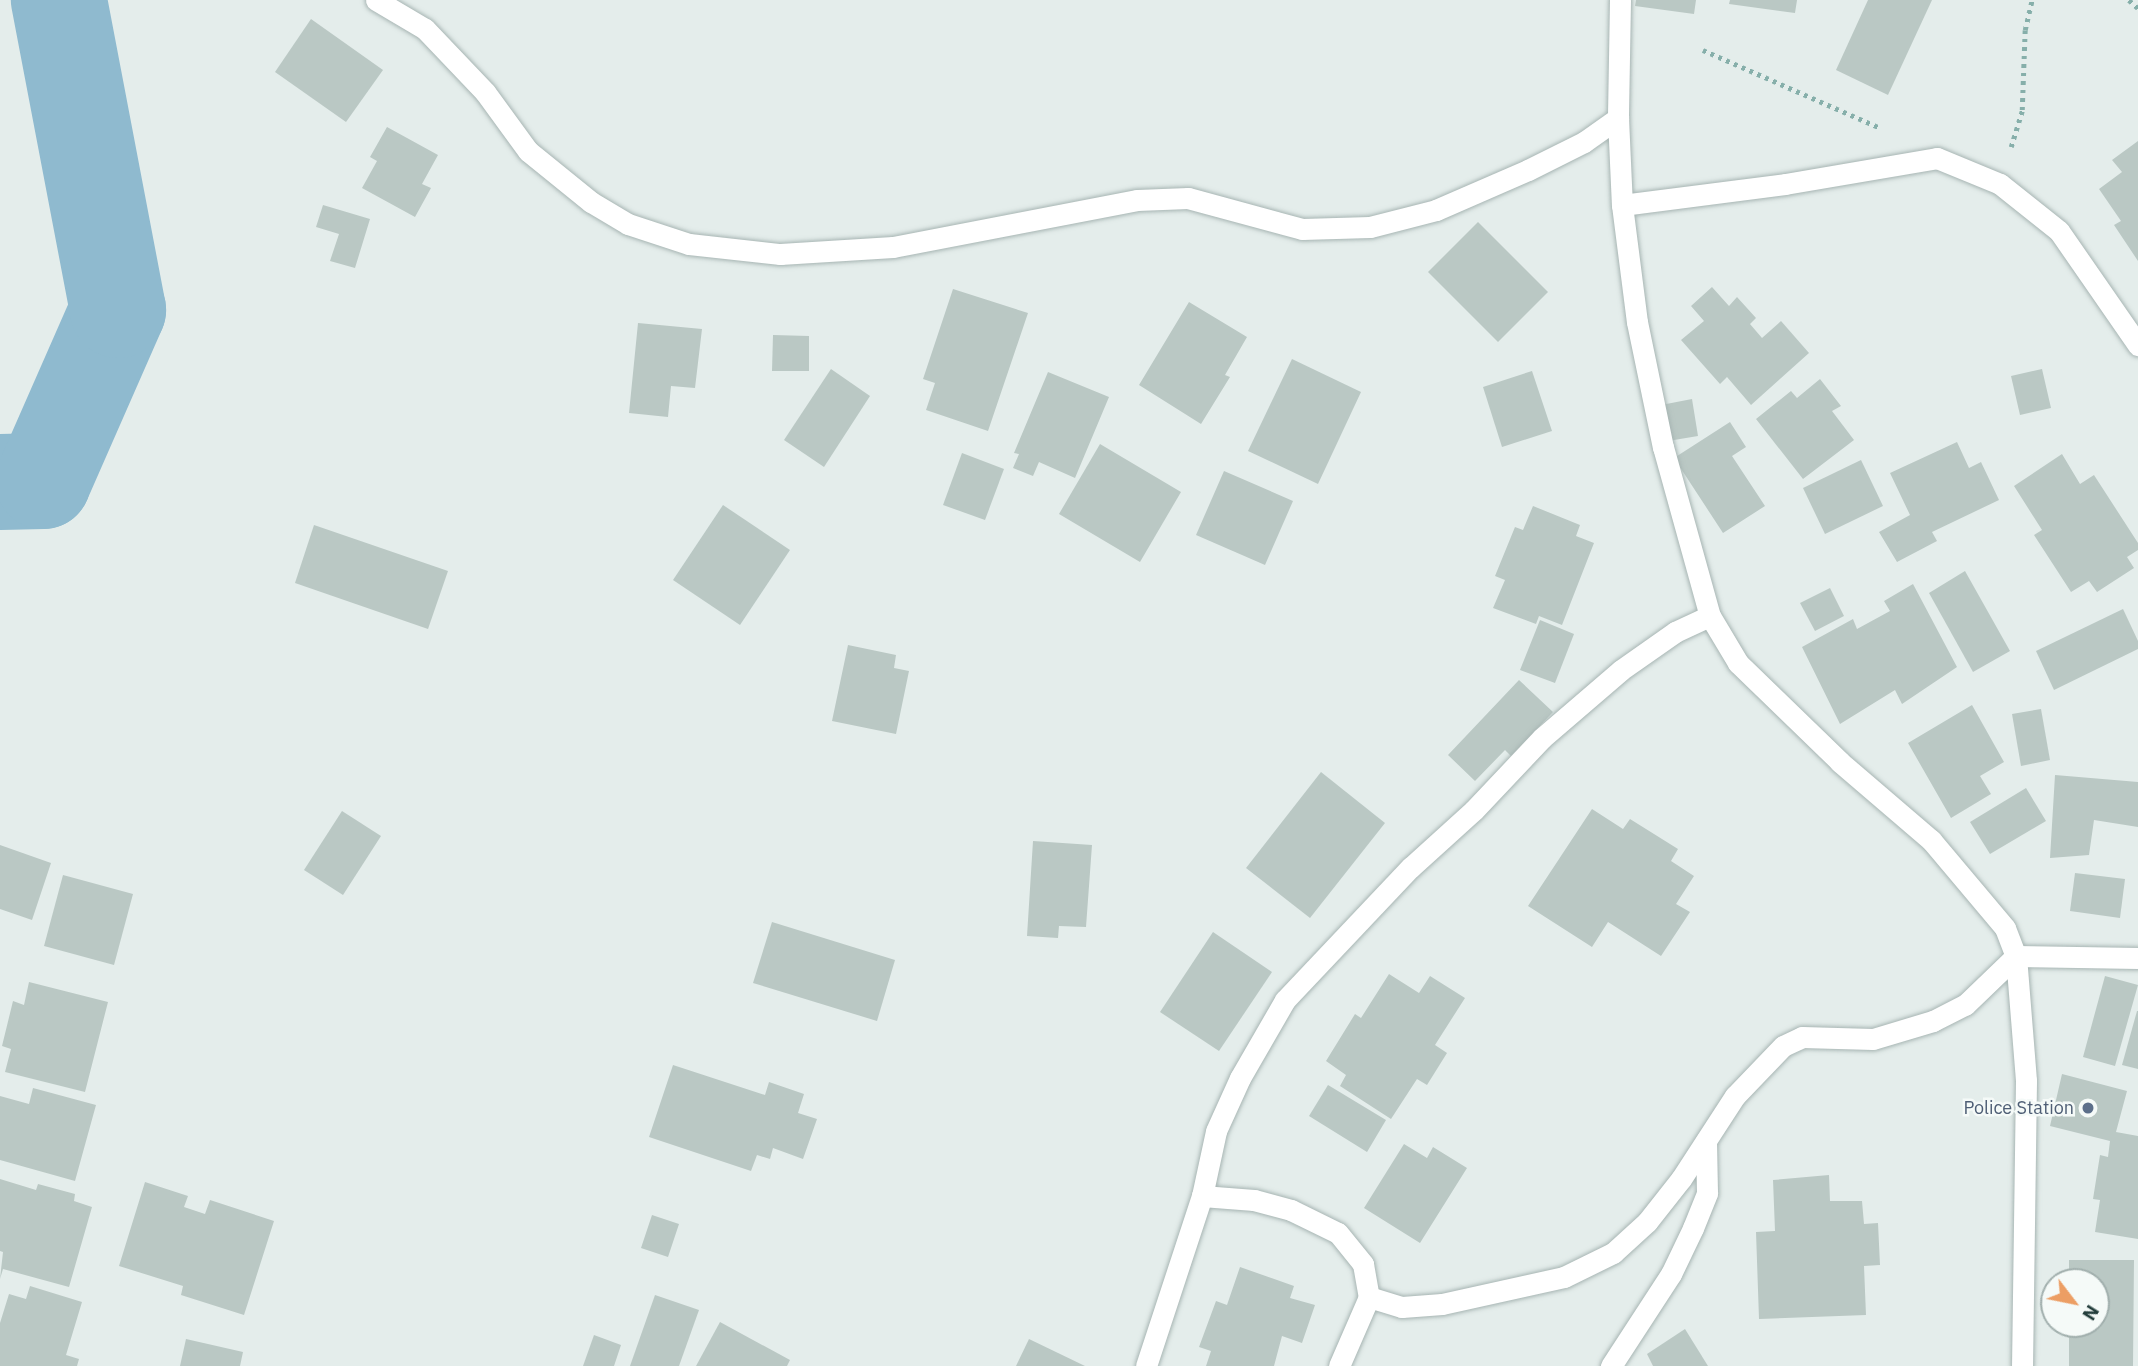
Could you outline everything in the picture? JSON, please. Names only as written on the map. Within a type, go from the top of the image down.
[{"type":"street","points":[[376,0],[425,29],[485,92],[528,151],[591,202],[628,224],[689,244],[780,254],[893,247],[1137,200],[1188,198],[1302,229],[1370,227],[1436,210],[1528,170],[1584,142],[1618,118]]},
{"type":"street","points":[[1620,0],[1618,118],[1622,205],[1637,322],[1663,447],[1710,616],[1738,663],[1840,762],[1931,840],[2005,928],[2016,956],[2023,1013],[2026,1093],[2022,1366]]},
{"type":"street","points":[[1622,205],[1786,184],[1937,158],[2000,184],[2059,231],[2138,344]]},
{"type":"street","points":[[1146,1366],[1202,1196],[1216,1131],[1240,1078],[1285,1000],[1410,868],[1475,810],[1542,738],[1621,670],[1675,632],[1710,616]]},
{"type":"street","points":[[1369,1297],[1402,1307],[1442,1304],[1564,1277],[1613,1253],[1647,1222],[1735,1096],[1783,1046],[1802,1037],[1873,1039],[1933,1021],[1965,1005],[2016,956],[2138,958]]},
{"type":"street","points":[[1611,1366],[1671,1274],[1693,1228],[1707,1193],[1706,1141]]},
{"type":"street","points":[[1202,1196],[1254,1200],[1291,1210],[1338,1233],[1363,1264],[1369,1297],[1339,1366]]},
{"type":"path","points":[[2000,184],[2022,110],[2025,30],[2032,0]]},
{"type":"path","points":[[2129,0],[2138,8]]},
{"type":"path","points":[[1703,50],[1881,128],[1937,158]]},
{"type":"building","points":[[1636,0],[1696,0],[1694,14],[1635,6]]},
{"type":"building","points":[[1730,0],[1797,0],[1795,13],[1729,4]]},
{"type":"building","points":[[1868,0],[1932,0],[1888,95],[1836,70]]},
{"type":"building","points":[[311,19],[383,70],[346,122],[275,72]]},
{"type":"building","points":[[387,127],[438,155],[422,184],[431,188],[415,217],[362,188],[377,161],[370,157]]},
{"type":"building","points":[[2138,141],[2138,261],[2114,225],[2121,221],[2099,189],[2122,172],[2112,160]]},
{"type":"building","points":[[323,205],[370,219],[355,268],[330,261],[339,234],[316,227]]},
{"type":"building","points":[[1478,222],[1548,292],[1498,342],[1428,272]]},
{"type":"building","points":[[1712,287],[1729,306],[1737,297],[1756,318],[1750,324],[1762,338],[1781,321],[1809,353],[1751,405],[1727,377],[1720,384],[1681,340],[1704,321],[1691,306]]},
{"type":"building","points":[[953,289],[1028,313],[988,431],[926,410],[935,383],[923,379]]},
{"type":"building","points":[[1189,302],[1247,337],[1225,375],[1230,377],[1201,424],[1139,385]]},
{"type":"building","points":[[638,323],[702,329],[695,388],[671,386],[668,417],[629,413]]},
{"type":"building","points":[[773,335],[809,336],[809,371],[772,371]]},
{"type":"building","points":[[1292,359],[1361,392],[1318,484],[1248,451]]},
{"type":"building","points":[[831,369],[870,396],[824,467],[784,440]]},
{"type":"building","points":[[2042,369],[2051,408],[2020,415],[2011,376]]},
{"type":"building","points":[[1532,371],[1552,431],[1502,447],[1483,387]]},
{"type":"building","points":[[1048,372],[1109,397],[1075,478],[1039,462],[1033,476],[1013,468],[1019,454],[1014,453]]},
{"type":"building","points":[[1820,379],[1841,406],[1832,411],[1854,440],[1803,479],[1756,419],[1791,391],[1797,398]]},
{"type":"building","points":[[1692,399],[1698,436],[1662,442],[1656,406]]},
{"type":"building","points":[[1730,422],[1746,447],[1732,456],[1765,506],[1723,533],[1674,458]]},
{"type":"building","points":[[1957,442],[1969,468],[1981,462],[1999,500],[1932,532],[1937,541],[1897,562],[1879,532],[1910,515],[1890,473]]},
{"type":"building","points":[[1100,444],[1181,492],[1140,562],[1059,514]]},
{"type":"building","points":[[962,453],[1004,469],[985,520],[943,505]]},
{"type":"building","points":[[2062,454],[2080,484],[2094,475],[2138,543],[2138,550],[2127,557],[2134,568],[2097,592],[2089,581],[2071,592],[2034,535],[2042,530],[2014,486]]},
{"type":"building","points":[[1861,460],[1883,506],[1825,534],[1803,488]]},
{"type":"building","points":[[1224,471],[1293,501],[1265,565],[1196,535]]},
{"type":"building","points":[[723,505],[790,550],[740,625],[673,580]]},
{"type":"building","points":[[1533,506],[1580,525],[1576,536],[1594,543],[1562,625],[1539,616],[1536,624],[1493,608],[1505,580],[1495,576],[1515,527],[1523,530]]},
{"type":"building","points":[[314,525],[448,571],[428,629],[295,583]]},
{"type":"building","points":[[1965,571],[2010,651],[1973,672],[1929,593]]},
{"type":"building","points":[[1913,584],[1957,667],[1902,704],[1895,690],[1840,724],[1802,647],[1853,619],[1857,629],[1890,611],[1884,601]]},
{"type":"building","points":[[1830,588],[1844,616],[1815,631],[1800,603]]},
{"type":"building","points":[[2123,609],[2138,641],[2138,649],[2054,690],[2036,651]]},
{"type":"building","points":[[1540,620],[1574,634],[1555,683],[1520,670]]},
{"type":"building","points":[[848,645],[896,655],[894,668],[909,671],[896,734],[832,721]]},
{"type":"building","points":[[1519,680],[1553,712],[1511,756],[1505,750],[1475,781],[1448,755]]},
{"type":"building","points":[[1972,705],[2004,762],[1980,776],[1991,794],[1951,818],[1908,743]]},
{"type":"building","points":[[2041,709],[2050,760],[2021,766],[2012,714]]},
{"type":"building","points":[[1321,772],[1385,823],[1310,918],[1246,868]]},
{"type":"building","points":[[2055,775],[2138,782],[2138,827],[2094,820],[2089,855],[2050,858]]},
{"type":"building","points":[[2026,788],[2046,821],[1990,854],[1970,822]]},
{"type":"building","points":[[1592,809],[1623,829],[1630,819],[1678,849],[1671,861],[1694,876],[1676,904],[1690,912],[1661,956],[1608,922],[1592,947],[1528,906]]},
{"type":"building","points":[[342,811],[381,836],[343,895],[304,870]]},
{"type":"building","points":[[1033,841],[1092,845],[1086,927],[1059,926],[1058,938],[1027,936]]},
{"type":"building","points":[[0,845],[51,863],[32,920],[0,909]]},
{"type":"building","points":[[2075,873],[2125,879],[2120,918],[2070,911]]},
{"type":"building","points":[[63,875],[133,894],[114,965],[44,946]]},
{"type":"building","points":[[772,922],[895,960],[877,1021],[753,983]]},
{"type":"building","points":[[1213,932],[1272,972],[1219,1051],[1160,1012]]},
{"type":"building","points":[[1389,974],[1419,993],[1430,976],[1465,998],[1435,1045],[1447,1053],[1427,1085],[1417,1079],[1391,1119],[1340,1086],[1346,1075],[1326,1061],[1355,1014],[1361,1018]]},
{"type":"building","points":[[2105,976],[2138,985],[2115,1066],[2083,1057]]},
{"type":"building","points":[[29,982],[108,1002],[85,1092],[5,1072],[11,1049],[2,1046],[13,1001],[24,1005]]},
{"type":"building","points":[[2138,1011],[2138,1069],[2122,1065]]},
{"type":"building","points":[[673,1065],[765,1095],[769,1082],[804,1094],[798,1113],[817,1119],[803,1159],[773,1148],[770,1159],[757,1155],[751,1171],[649,1137]]},
{"type":"building","points":[[2062,1074],[2127,1091],[2116,1132],[2138,1136],[2138,1239],[2095,1232],[2100,1200],[2093,1199],[2100,1155],[2108,1157],[2110,1141],[2050,1126]]},
{"type":"building","points":[[1328,1085],[1386,1120],[1367,1152],[1309,1116]]},
{"type":"building","points":[[33,1088],[96,1105],[75,1181],[0,1160],[0,1096],[29,1104]]},
{"type":"building","points":[[1404,1144],[1427,1158],[1433,1147],[1467,1168],[1420,1243],[1364,1208]]},
{"type":"building","points":[[1829,1175],[1830,1201],[1862,1201],[1864,1224],[1878,1223],[1880,1265],[1864,1266],[1866,1315],[1759,1319],[1756,1232],[1775,1231],[1773,1180]]},
{"type":"building","points":[[0,1179],[36,1190],[38,1184],[75,1194],[74,1201],[92,1207],[69,1287],[3,1269],[0,1279],[3,1252],[0,1251]]},
{"type":"building","points":[[145,1182],[188,1196],[184,1207],[205,1214],[210,1200],[274,1221],[244,1315],[181,1295],[183,1286],[119,1266]]},
{"type":"building","points":[[652,1215],[679,1224],[668,1257],[641,1248]]},
{"type":"building","points":[[2069,1260],[2134,1260],[2133,1366],[2069,1366],[2069,1338],[2110,1338],[2110,1268],[2069,1268]]},
{"type":"building","points":[[1240,1267],[1294,1286],[1290,1298],[1315,1305],[1302,1343],[1282,1336],[1274,1366],[1206,1366],[1211,1351],[1199,1347],[1216,1301],[1227,1305]]},
{"type":"building","points":[[30,1286],[82,1302],[66,1355],[79,1359],[77,1366],[0,1366],[0,1323],[9,1294],[26,1299]]},
{"type":"building","points":[[655,1295],[699,1310],[679,1366],[630,1366]]},
{"type":"building","points":[[720,1322],[790,1360],[787,1366],[696,1366]]},
{"type":"building","points":[[1685,1329],[1708,1366],[1653,1366],[1647,1354]]},
{"type":"building","points":[[594,1335],[621,1345],[614,1366],[583,1366]]},
{"type":"building","points":[[186,1339],[243,1352],[240,1366],[180,1366]]},
{"type":"building","points":[[1029,1339],[1085,1366],[1016,1366]]},
{"type":"waterway","points":[[0,482],[43,481],[118,310],[59,0]]},
{"type":"place","name":"Police Station","points":[[2088,1108]]}]
